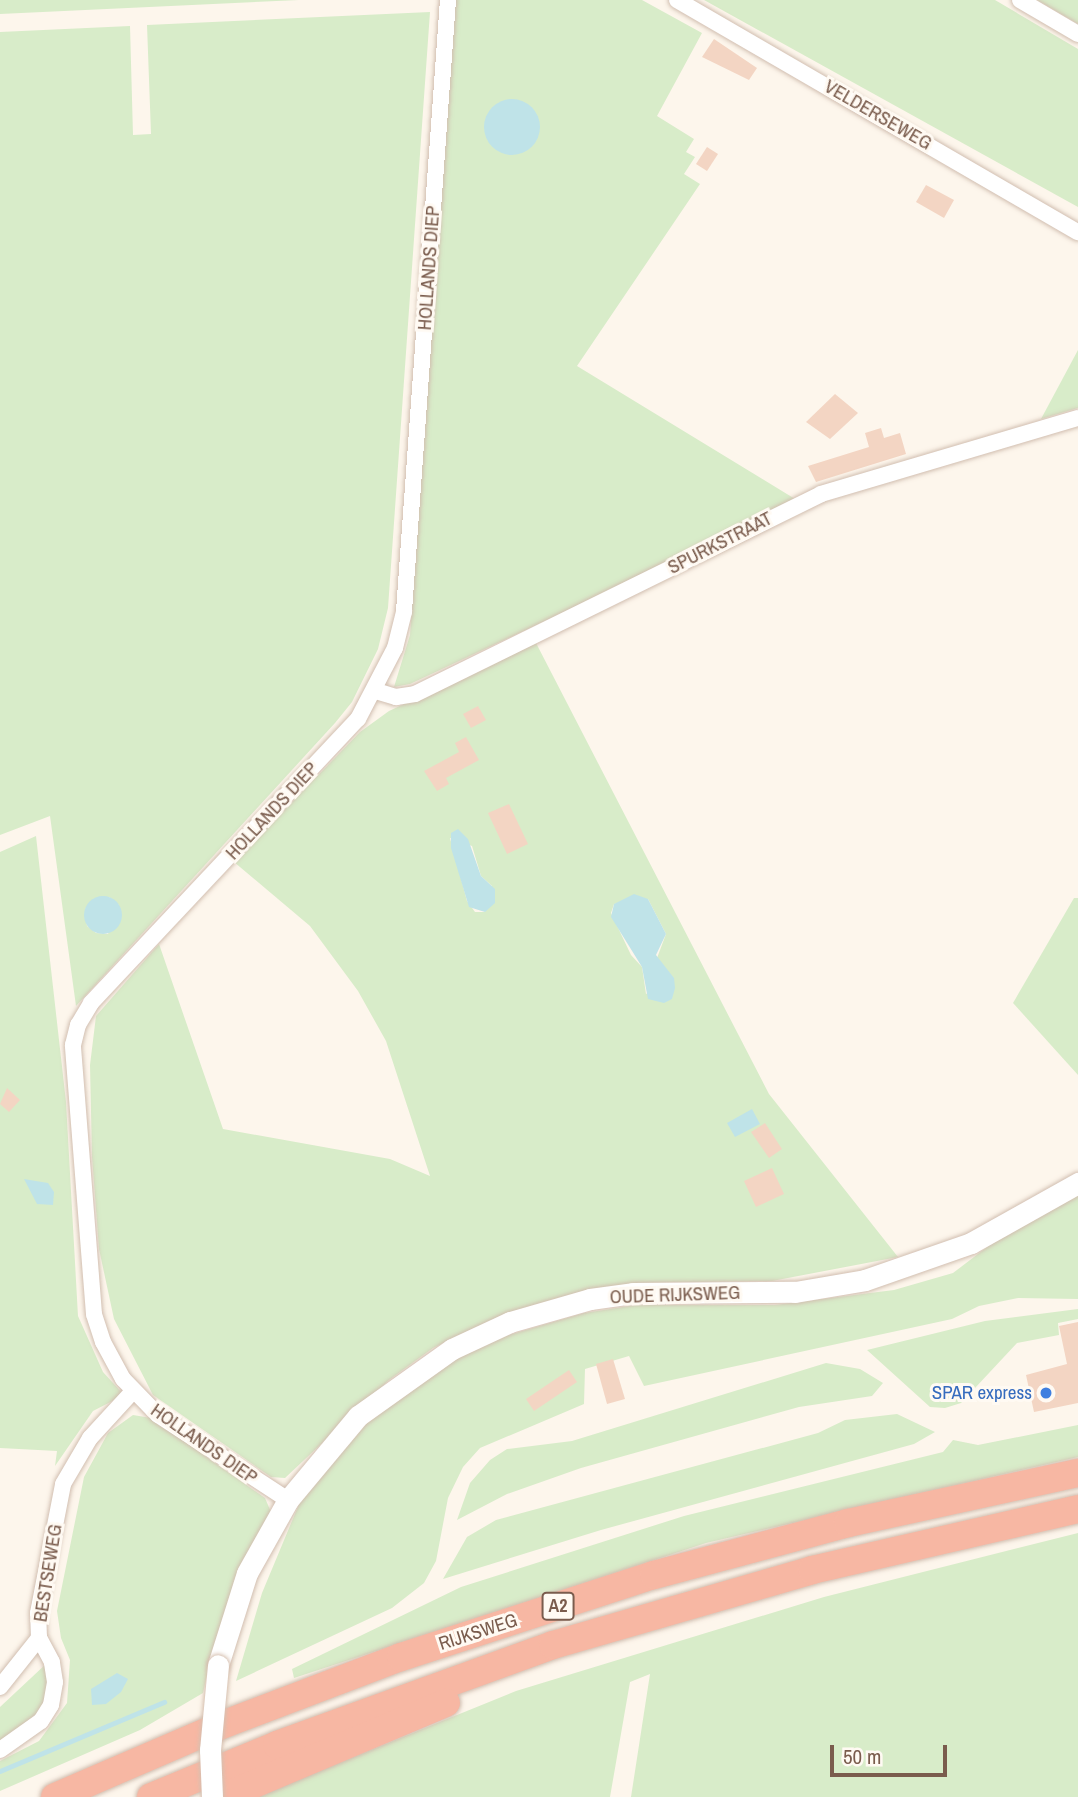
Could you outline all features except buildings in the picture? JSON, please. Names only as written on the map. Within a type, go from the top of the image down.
[{"type":"highway","name":"RIJKSWEG","points":[[55,1797],[227,1723],[401,1657],[654,1575],[848,1523],[1078,1473]]},
{"type":"highway","name":"RIJKSWEG","points":[[151,1797],[277,1745],[553,1645],[812,1570],[1078,1509]]},
{"type":"highway","name":"A2","points":[[223,1797],[480,1689],[553,1645]]},
{"type":"street","name":"HOLLANDS DIEP","points":[[288,1500],[158,1415],[133,1391],[112,1361],[94,1314],[73,1045],[78,1025],[91,1003],[358,719],[376,691],[395,648],[404,611],[448,0]]},
{"type":"street","name":"VELDERSEWEG","points":[[677,0],[1078,232]]},
{"type":"street","points":[[1020,0],[1078,34]]},
{"type":"street","name":"SPURKSTRAAT","points":[[376,691],[396,697],[415,694],[821,494],[1078,418]]},
{"type":"street","name":"OUDE RIJKSWEG","points":[[212,1797],[210,1750],[218,1665],[247,1573],[288,1500],[358,1416],[392,1389],[452,1349],[510,1322],[590,1299],[633,1293],[781,1293],[864,1280],[978,1240],[1078,1183]]},
{"type":"street","name":"BESTSEWEG","points":[[0,1750],[41,1721],[51,1705],[55,1682],[52,1662],[39,1638],[38,1613],[63,1484],[90,1438],[133,1391]]},
{"type":"street","points":[[0,1687],[39,1638]]},
{"type":"green space","points":[[0,0],[299,0],[0,14]]},
{"type":"green space","points":[[454,0],[642,0],[702,33],[657,116],[694,139],[686,152],[695,157],[684,174],[700,184],[577,366],[800,502],[410,684],[394,687],[410,635]]},
{"type":"green space","points":[[704,0],[995,0],[1078,49],[1078,207]]},
{"type":"green space","points":[[1037,0],[1078,0],[1078,24]]},
{"type":"green space","points":[[430,12],[388,608],[378,649],[352,702],[335,723],[76,1006],[50,816],[0,835],[0,32],[130,26],[133,135],[151,134],[147,25]],"holes":[[[109,897],[119,905],[108,934],[96,933],[87,926],[85,909]]]},
{"type":"green space","points":[[1078,350],[1078,408],[1041,419]]},
{"type":"green space","points":[[536,643],[769,1094],[898,1257],[772,1281],[635,1283],[476,1327],[433,1348],[389,1380],[285,1478],[271,1477],[153,1395],[114,1319],[99,1249],[92,1157],[90,1065],[96,1016],[159,944],[223,1129],[390,1159],[430,1176],[386,1041],[358,991],[310,926],[234,862],[360,732],[389,711]],"holes":[[[450,838],[472,846],[481,876],[492,886],[485,912],[475,912],[467,901]],[[648,899],[666,934],[657,958],[673,978],[646,994],[642,967],[631,955],[611,913],[614,904]]]},
{"type":"green space","points":[[36,836],[66,1102],[78,1316],[103,1372],[124,1395],[93,1411],[55,1466],[57,1451],[0,1448],[0,852]]},
{"type":"green space","points":[[1074,898],[1078,898],[1078,1075],[1013,1003]]},
{"type":"green space","points":[[1078,1192],[1078,1299],[1018,1298],[979,1306],[952,1319],[644,1386],[629,1356],[585,1369],[584,1404],[480,1448],[463,1467],[448,1498],[436,1561],[424,1583],[392,1608],[236,1681],[262,1593],[302,1497],[368,1422],[444,1366],[495,1339],[584,1313],[636,1305],[775,1305],[894,1290],[953,1273],[999,1238]]},
{"type":"green space","points":[[1078,1309],[1078,1319],[1058,1323],[1059,1335],[1017,1343],[961,1403],[945,1408],[930,1407],[867,1350],[985,1321]]},
{"type":"green space","points":[[826,1363],[860,1369],[883,1383],[872,1396],[799,1407],[581,1468],[507,1494],[457,1520],[470,1483],[490,1460],[507,1449],[572,1441]]},
{"type":"green space","points":[[897,1414],[935,1432],[914,1444],[601,1530],[443,1579],[467,1537],[496,1520],[818,1433],[845,1420]]},
{"type":"green space","points":[[133,1415],[151,1418],[265,1498],[271,1512],[210,1662],[203,1693],[140,1730],[0,1791],[0,1761],[39,1741],[67,1703],[70,1660],[61,1638],[57,1611],[84,1477],[108,1433]]},
{"type":"green space","points":[[1078,1425],[1078,1457],[706,1543],[294,1678],[292,1669],[461,1587],[684,1516],[943,1452],[953,1440],[978,1445]]},
{"type":"green space","points":[[1078,1533],[1078,1797],[631,1797],[650,1674],[630,1682],[610,1797],[255,1797],[516,1691],[824,1597]]},
{"type":"green space","points":[[47,1663],[51,1681],[42,1713],[0,1745],[0,1707]]},
{"type":"water","points":[[507,99],[517,99],[532,107],[538,116],[538,138],[532,147],[517,155],[507,155],[489,143],[484,132],[484,122],[496,104]]},
{"type":"water","points":[[458,829],[468,839],[481,876],[495,889],[495,903],[485,912],[469,907],[451,848],[451,833]]},
{"type":"water","points":[[634,894],[648,899],[666,934],[656,955],[674,978],[675,988],[672,999],[664,1003],[648,999],[642,967],[611,917],[614,904]]},
{"type":"water","points":[[103,896],[116,902],[122,915],[116,928],[103,934],[90,928],[84,915],[90,902]]},
{"type":"water","points":[[752,1109],[760,1124],[735,1137],[727,1123]]},
{"type":"water","points":[[24,1179],[48,1183],[54,1192],[53,1205],[37,1204]]},
{"type":"water","points":[[117,1673],[128,1679],[121,1692],[106,1704],[92,1705],[91,1689]]},
{"type":"waterway","points":[[0,1771],[164,1702]]},
{"type":"place","name":"SPAR express","points":[[1046,1393]]}]
